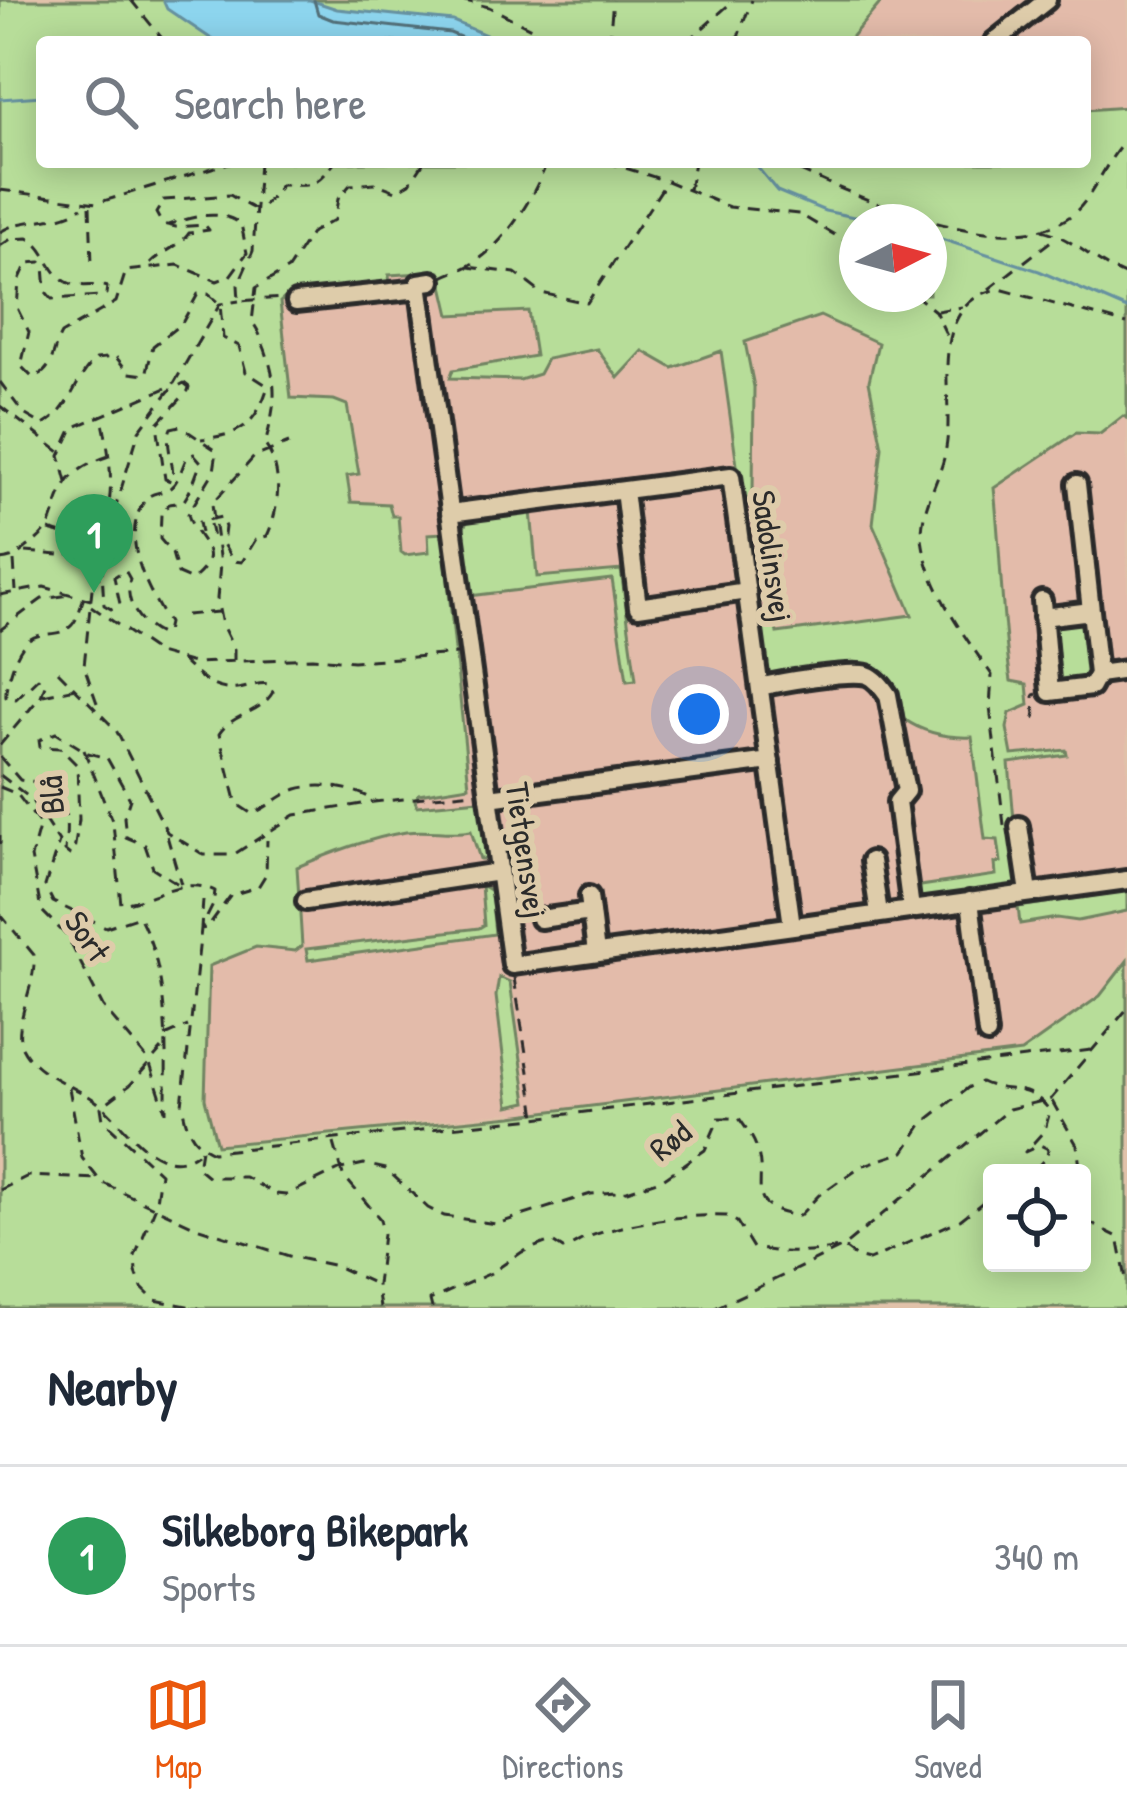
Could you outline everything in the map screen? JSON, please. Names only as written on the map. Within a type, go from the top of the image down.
[{"type":"street","points":[[1002,36],[1047,0]]},
{"type":"street","points":[[296,302],[426,285]]},
{"type":"street","name":"Tietgensvej","points":[[426,285],[451,513],[512,965],[1127,880]]},
{"type":"street","name":"Sadolinsvej","points":[[451,513],[731,476],[791,926]]},
{"type":"street","points":[[1077,484],[1091,610],[1098,674],[1090,687],[1050,692],[1043,609],[1091,610]]},
{"type":"street","points":[[624,490],[638,607],[747,591]]},
{"type":"street","points":[[1098,674],[1127,670]]},
{"type":"street","points":[[760,686],[850,675],[867,675],[880,684],[887,695],[906,791],[897,802],[911,909]]},
{"type":"street","points":[[489,794],[770,761]]},
{"type":"street","points":[[1011,825],[1029,892]]},
{"type":"street","points":[[872,861],[879,914]]},
{"type":"street","points":[[306,901],[499,872]]},
{"type":"street","points":[[970,901],[987,1034]]},
{"type":"street","points":[[540,919],[590,904],[596,953]]},
{"type":"path","points":[[131,0],[160,36]]},
{"type":"path","points":[[461,0],[489,7],[547,36]]},
{"type":"path","points":[[610,36],[613,0]]},
{"type":"path","points":[[694,36],[734,0]]},
{"type":"path","points":[[738,36],[752,0]]},
{"type":"path","points":[[1040,230],[1077,211],[1107,160],[1127,139]]},
{"type":"path","points":[[0,232],[14,223],[72,214],[87,204],[211,168]]},
{"type":"path","points":[[239,301],[238,285],[253,250],[259,168]]},
{"type":"path","points":[[148,266],[189,233],[209,230],[205,225],[162,224],[156,213],[164,200],[230,195],[243,206],[257,209],[268,205],[281,185],[308,187],[330,168]]},
{"type":"path","points":[[201,535],[190,526],[189,508],[202,496],[218,460],[211,444],[180,426],[171,428],[171,481],[165,478],[158,448],[157,424],[188,391],[187,383],[169,392],[139,430],[101,554],[104,605],[117,608],[121,598],[114,577],[120,570],[129,573],[129,604],[155,633],[166,632],[168,623],[141,576],[138,525],[147,498],[170,488],[188,456],[194,454],[201,462],[190,481],[189,494],[160,514],[160,539],[172,553],[174,568],[191,580],[207,566],[209,556],[199,522],[221,518],[225,523],[223,544],[233,561],[242,562],[256,539],[267,536],[275,514],[278,466],[265,440],[272,428],[275,374],[252,322],[256,288],[288,269],[313,232],[334,220],[338,199],[350,185],[375,183],[397,191],[420,168]]},
{"type":"path","points":[[426,285],[468,267],[488,251],[520,214],[544,168]]},
{"type":"path","points":[[625,168],[729,207],[799,214],[839,237]]},
{"type":"path","points":[[688,192],[693,168]]},
{"type":"path","points":[[794,168],[876,204],[972,231],[1040,230],[1064,235],[1104,268],[1127,277]]},
{"type":"path","points":[[468,267],[515,273],[541,293],[587,303],[667,181]]},
{"type":"path","points":[[0,190],[87,204]]},
{"type":"path","points":[[87,204],[92,264]]},
{"type":"path","points":[[0,246],[11,239],[28,238],[66,281],[107,287],[101,296],[52,298],[46,292],[44,266],[27,263],[19,281],[17,308],[28,332],[21,366],[32,377],[50,367],[61,334],[116,302],[126,271],[178,266],[217,281],[230,276],[247,253],[241,224],[232,217],[207,215],[168,224]]},
{"type":"path","points":[[1024,262],[1051,241],[1054,233]]},
{"type":"path","points":[[947,311],[967,304],[1016,268]]},
{"type":"path","points":[[986,292],[1011,290],[1127,324]]},
{"type":"path","points":[[0,382],[24,414],[43,425],[59,417],[84,370],[96,358],[116,358],[129,373],[146,375],[153,346],[182,322],[198,294],[208,293],[220,304],[223,338],[239,346],[246,373],[268,386],[261,409],[231,436],[200,439]]},
{"type":"path","points":[[220,304],[279,296],[296,302]]},
{"type":"path","points":[[67,482],[61,453],[73,428],[173,385],[220,304]]},
{"type":"path","points":[[967,304],[950,341],[946,448],[921,525],[922,538],[962,636],[992,675],[990,707],[1011,825]]},
{"type":"path","points":[[936,312],[950,341]]},
{"type":"path","points":[[155,407],[163,403],[166,410]]},
{"type":"path","points":[[0,406],[61,453]]},
{"type":"path","points":[[49,530],[80,538],[95,531],[104,513],[112,490],[101,414]]},
{"type":"path","points":[[234,660],[220,612],[220,563],[209,530],[212,505],[254,457],[290,443]]},
{"type":"path","points":[[158,448],[161,453],[168,448]]},
{"type":"path","points":[[0,560],[14,559],[49,530],[67,482],[85,466],[110,456]]},
{"type":"path","points":[[80,538],[81,552]]},
{"type":"path","points":[[22,552],[96,551]]},
{"type":"path","points":[[14,559],[16,591]]},
{"type":"path","points":[[99,708],[84,666],[93,579],[101,576]]},
{"type":"path","points":[[0,595],[44,587],[84,597],[158,653],[181,660],[353,661],[470,653]]},
{"type":"path","points":[[2,627],[29,612],[42,598],[75,595]]},
{"type":"path","points":[[77,687],[41,696],[45,681],[38,678],[16,699],[6,698],[5,688],[17,651],[34,636],[73,624],[84,597]]},
{"type":"path","points":[[187,615],[220,612]]},
{"type":"path","points":[[181,660],[214,687],[235,689],[259,682],[274,692],[266,705],[229,720],[219,734],[237,804],[252,814],[293,790],[309,788],[352,790],[377,802]]},
{"type":"path","points":[[58,671],[99,708],[125,746],[167,832],[182,886]]},
{"type":"path","points":[[1035,719],[1034,695],[1050,692]]},
{"type":"path","name":"Blå","points":[[0,745],[41,696]]},
{"type":"path","name":"Blå","points":[[0,757],[20,780],[42,782],[56,791],[66,819],[64,851],[70,855],[79,820],[76,765],[60,748],[40,747],[39,740],[56,733],[84,750]]},
{"type":"path","points":[[84,750],[106,758],[127,793],[126,837],[145,844],[153,868],[182,886]]},
{"type":"path","points":[[84,750],[113,823],[121,904],[182,886],[206,886],[215,891],[200,928]]},
{"type":"path","points":[[0,775],[30,798],[59,842],[45,886],[53,902],[106,927],[139,916],[156,961],[168,1035],[164,1046],[130,1085],[101,1107]]},
{"type":"path","name":"Sort","points":[[0,787],[16,794],[40,824],[31,857],[41,910],[67,936],[103,1007],[148,1060],[166,1112],[164,1046]]},
{"type":"path","points":[[167,832],[204,855],[233,855],[296,815],[374,802],[489,794]]},
{"type":"path","points":[[0,835],[0,844]]},
{"type":"path","points":[[200,928],[207,928],[231,895],[258,886],[266,874],[266,836]]},
{"type":"path","points":[[203,900],[182,1105],[187,1129],[213,1152],[1091,1050]]},
{"type":"path","points":[[0,914],[34,955],[32,989],[19,1036],[24,1052],[101,1107],[155,1156],[182,1161],[193,1158],[202,1147]]},
{"type":"path","points":[[512,965],[536,1118]]},
{"type":"path","points":[[715,1308],[843,1247],[1009,1109],[1048,1101],[1127,1009]]},
{"type":"path","points":[[168,1035],[190,1026]]},
{"type":"path","name":"Rød","points":[[341,1169],[364,1164],[386,1169],[428,1208],[444,1216],[496,1224],[591,1194],[627,1191],[663,1179],[705,1150],[719,1118],[728,1116],[739,1118],[752,1136],[760,1158],[760,1197],[781,1214],[799,1216],[819,1195],[862,1166],[904,1152],[923,1123],[968,1087],[981,1082],[996,1088],[1019,1087],[1048,1101]]},
{"type":"path","points":[[69,1088],[82,1158],[98,1179]]},
{"type":"path","points":[[1048,1101],[1077,1144],[1082,1164]]},
{"type":"path","points":[[1040,1164],[1047,1156],[1045,1145],[1024,1152],[1045,1130],[1048,1101]]},
{"type":"path","points":[[101,1107],[103,1120],[160,1173],[155,1208],[135,1256],[142,1288],[154,1300],[199,1308]]},
{"type":"path","points":[[333,1141],[341,1169],[380,1219],[380,1308]]},
{"type":"path","points":[[202,1147],[199,1168],[209,1177],[245,1177],[275,1194],[286,1195],[341,1169]]},
{"type":"path","points":[[0,1190],[41,1174],[98,1179],[196,1226],[336,1266],[377,1286]]},
{"type":"path","points":[[431,1308],[430,1300],[491,1273],[522,1252],[551,1241],[562,1249],[643,1222],[728,1216],[753,1247],[802,1255],[843,1247],[869,1260],[960,1220],[983,1203]]},
{"type":"path","points":[[1091,1224],[1118,1237],[1127,1284]]},
{"type":"shaded area","points":[[883,0],[1127,0],[1127,107],[1091,110],[1091,36],[852,36]]},
{"type":"shaded area","points":[[438,253],[598,349],[643,351],[673,368],[820,316],[879,343],[869,381],[882,447],[873,524],[912,615],[777,633],[896,691],[1005,681],[974,606],[1010,364],[1127,418],[1127,961],[1100,996],[1022,1052],[578,1108],[535,1122],[512,1112],[216,1143],[205,1099],[206,980],[229,881],[330,809],[469,785],[321,644],[280,302],[324,262]]},
{"type":"green space","points":[[0,0],[883,0],[852,36],[36,36],[36,168],[1091,168],[1091,110],[1127,107],[1127,418],[1123,416],[1100,434],[1076,433],[994,488],[1011,681],[1027,684],[1029,705],[1010,713],[1007,728],[1012,755],[1066,750],[1067,755],[1009,763],[1020,889],[923,900],[914,887],[996,875],[995,863],[1001,862],[998,840],[985,839],[972,737],[936,734],[904,719],[899,691],[891,694],[879,678],[766,681],[756,619],[774,615],[777,633],[912,615],[873,524],[882,447],[869,381],[878,343],[820,316],[745,342],[754,387],[753,497],[742,501],[721,351],[673,368],[643,351],[618,378],[597,349],[547,359],[539,374],[520,380],[450,378],[453,370],[535,356],[528,311],[450,315],[440,272],[389,275],[390,286],[297,299],[288,295],[280,302],[291,398],[347,405],[359,474],[347,476],[351,502],[389,504],[392,516],[398,516],[405,555],[429,552],[428,534],[443,533],[469,786],[419,794],[415,800],[417,806],[480,800],[486,859],[480,859],[471,831],[415,831],[364,842],[297,867],[302,946],[295,951],[256,947],[209,966],[205,1099],[217,1145],[512,1116],[1021,1052],[1100,996],[1127,961],[1127,1308],[0,1308]]},
{"type":"green space","points":[[531,511],[537,577],[621,570],[636,680],[627,681],[612,579],[469,596],[459,534],[470,518]]},
{"type":"green space","points":[[1083,623],[1090,680],[1058,685],[1051,627]]},
{"type":"green space","points":[[481,885],[491,891],[495,934],[308,960],[306,949],[479,928],[484,925]]},
{"type":"green space","points":[[1127,891],[1127,911],[1078,921],[1057,918],[1020,924],[1018,907]]},
{"type":"green space","points":[[499,977],[510,982],[527,1102],[509,1106],[496,996]]},
{"type":"water","points":[[163,0],[310,0],[337,9],[453,21],[488,36],[207,36],[167,9]]},
{"type":"waterway","points":[[0,99],[36,96]]},
{"type":"waterway","points":[[758,168],[777,191],[839,214]]},
{"type":"waterway","points":[[947,241],[1039,271],[1127,309]]},
{"type":"place","name":"Silkeborg Bikepark","points":[[94,593]]}]
